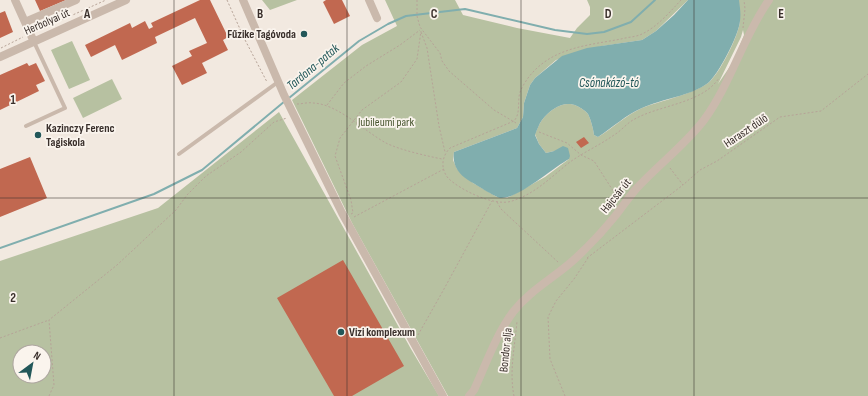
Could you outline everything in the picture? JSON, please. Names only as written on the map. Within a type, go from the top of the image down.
[{"type":"street","points":[[15,0],[34,42]]},
{"type":"street","points":[[25,22],[76,0]]},
{"type":"street","name":"Herbolyai út","points":[[0,57],[126,0]]},
{"type":"street","points":[[242,0],[287,102],[347,221],[443,396]]},
{"type":"street","points":[[369,0],[377,18]]},
{"type":"street","name":"Hajcsár út","points":[[469,396],[474,390],[503,326],[527,296],[566,267],[591,243],[647,177],[665,161],[704,120],[720,95],[752,29],[769,0]]},
{"type":"lane","points":[[26,126],[65,108],[34,42]]},
{"type":"lane","points":[[178,154],[278,82]]},
{"type":"path","points":[[0,48],[106,0]]},
{"type":"path","points":[[227,0],[266,81]]},
{"type":"path","points":[[417,0],[417,16],[427,48],[439,126],[445,153]]},
{"type":"path","points":[[681,0],[655,26],[641,35],[584,45],[563,51],[548,59],[526,80],[520,92],[518,116],[514,121],[450,148],[445,153],[443,159],[444,169],[448,177],[466,190],[480,197],[496,202],[511,202],[544,185],[570,162],[615,135],[633,120],[695,97],[711,88],[721,76]]},
{"type":"path","points":[[743,29],[745,9],[744,0]]},
{"type":"path","points":[[420,29],[440,53],[442,61],[449,71],[494,110],[516,123]]},
{"type":"path","points":[[326,106],[344,83],[366,66],[400,45],[420,29]]},
{"type":"path","points":[[347,221],[353,213],[351,200],[335,156],[340,138],[362,110],[401,82],[417,58],[420,29]]},
{"type":"path","name":"Haraszt dűlő","points":[[588,258],[683,185],[700,170],[716,161],[780,117],[821,111],[868,74]]},
{"type":"path","points":[[287,102],[313,103],[326,106],[353,121],[367,132],[388,144],[443,159]]},
{"type":"path","points":[[0,338],[49,320],[117,265],[176,210],[187,195],[206,176],[241,152],[274,122],[294,116]]},
{"type":"path","points":[[539,132],[567,143],[581,155],[594,161],[622,205]]},
{"type":"path","points":[[665,161],[683,185]]},
{"type":"path","points":[[347,221],[444,169]]},
{"type":"path","points":[[414,342],[492,201]]},
{"type":"path","points":[[496,202],[501,209],[566,267],[579,266],[588,258]]},
{"type":"path","points":[[565,396],[550,359],[548,317],[556,301],[574,279],[588,258]]},
{"type":"path","name":"Bondor alja","points":[[514,396],[511,383],[517,319]]},
{"type":"path","points":[[49,320],[54,385],[50,396]]},
{"type":"green space","points":[[262,0],[297,0],[270,10]]},
{"type":"green space","name":"Jubileumi park","points":[[385,0],[455,0],[463,15],[517,28],[570,38],[577,28],[590,15],[590,7],[587,0],[688,0],[656,31],[642,40],[602,46],[556,60],[535,78],[530,85],[524,103],[523,117],[517,128],[454,152],[453,160],[457,169],[473,183],[497,197],[507,198],[545,177],[569,159],[554,151],[546,153],[539,144],[535,134],[542,120],[554,109],[563,105],[572,104],[585,111],[590,119],[594,135],[598,137],[630,114],[642,108],[694,91],[708,83],[723,64],[739,27],[739,0],[868,0],[868,396],[448,396],[352,223],[292,100],[362,45],[397,26]],"holes":[[[743,30],[744,35],[733,62],[718,84]]]},
{"type":"green space","points":[[72,41],[90,80],[69,89],[51,50]]},
{"type":"green space","points":[[112,79],[122,99],[83,118],[73,98]]},
{"type":"green space","points":[[279,112],[411,349],[439,396],[0,396],[0,261],[158,208]]},
{"type":"water","name":"Csónakázó-tó","points":[[688,0],[739,0],[739,27],[722,64],[708,83],[693,91],[636,111],[598,137],[594,135],[590,119],[585,111],[572,104],[563,105],[554,109],[542,120],[535,135],[539,144],[546,153],[563,146],[568,148],[570,156],[569,159],[516,194],[500,198],[494,196],[461,175],[455,165],[454,152],[517,128],[523,117],[524,103],[530,85],[535,78],[562,56],[587,48],[642,40],[656,31]]},
{"type":"building","points":[[35,0],[66,0],[40,11]]},
{"type":"building","points":[[200,0],[210,0],[228,37],[223,40],[228,50],[202,63],[207,73],[182,85],[172,66],[192,56],[189,51],[207,43],[195,18],[155,37],[157,43],[122,60],[115,45],[91,57],[85,45],[130,23],[132,28],[145,21],[149,29],[153,27],[151,23]]},
{"type":"building","points":[[326,0],[342,0],[350,16],[334,24],[323,2]]},
{"type":"building","points":[[5,11],[13,32],[0,38],[0,13]]},
{"type":"building","points":[[27,63],[29,66],[36,63],[45,81],[36,85],[39,91],[0,110],[0,75]]},
{"type":"building","points":[[584,137],[589,143],[581,148],[576,142]]},
{"type":"building","points":[[30,157],[47,198],[0,217],[0,169]]},
{"type":"building","name":"Vizi komplexum","points":[[343,260],[404,366],[352,396],[334,396],[277,298]]},
{"type":"waterway","name":"Tardona-patak","points":[[289,98],[359,41],[388,24],[406,16],[465,9],[555,30],[587,34],[604,32],[631,22],[655,0]]},
{"type":"waterway","name":"Tardona-patak","points":[[0,248],[154,194],[202,170],[285,101]]},
{"type":"place","name":"Fűzike Tagóvoda","points":[[304,34]]},
{"type":"place","name":"Kazinczy Ferenc Tagiskola","points":[[38,135]]},
{"type":"place","name":"Vizi komplexum","points":[[341,332]]}]
